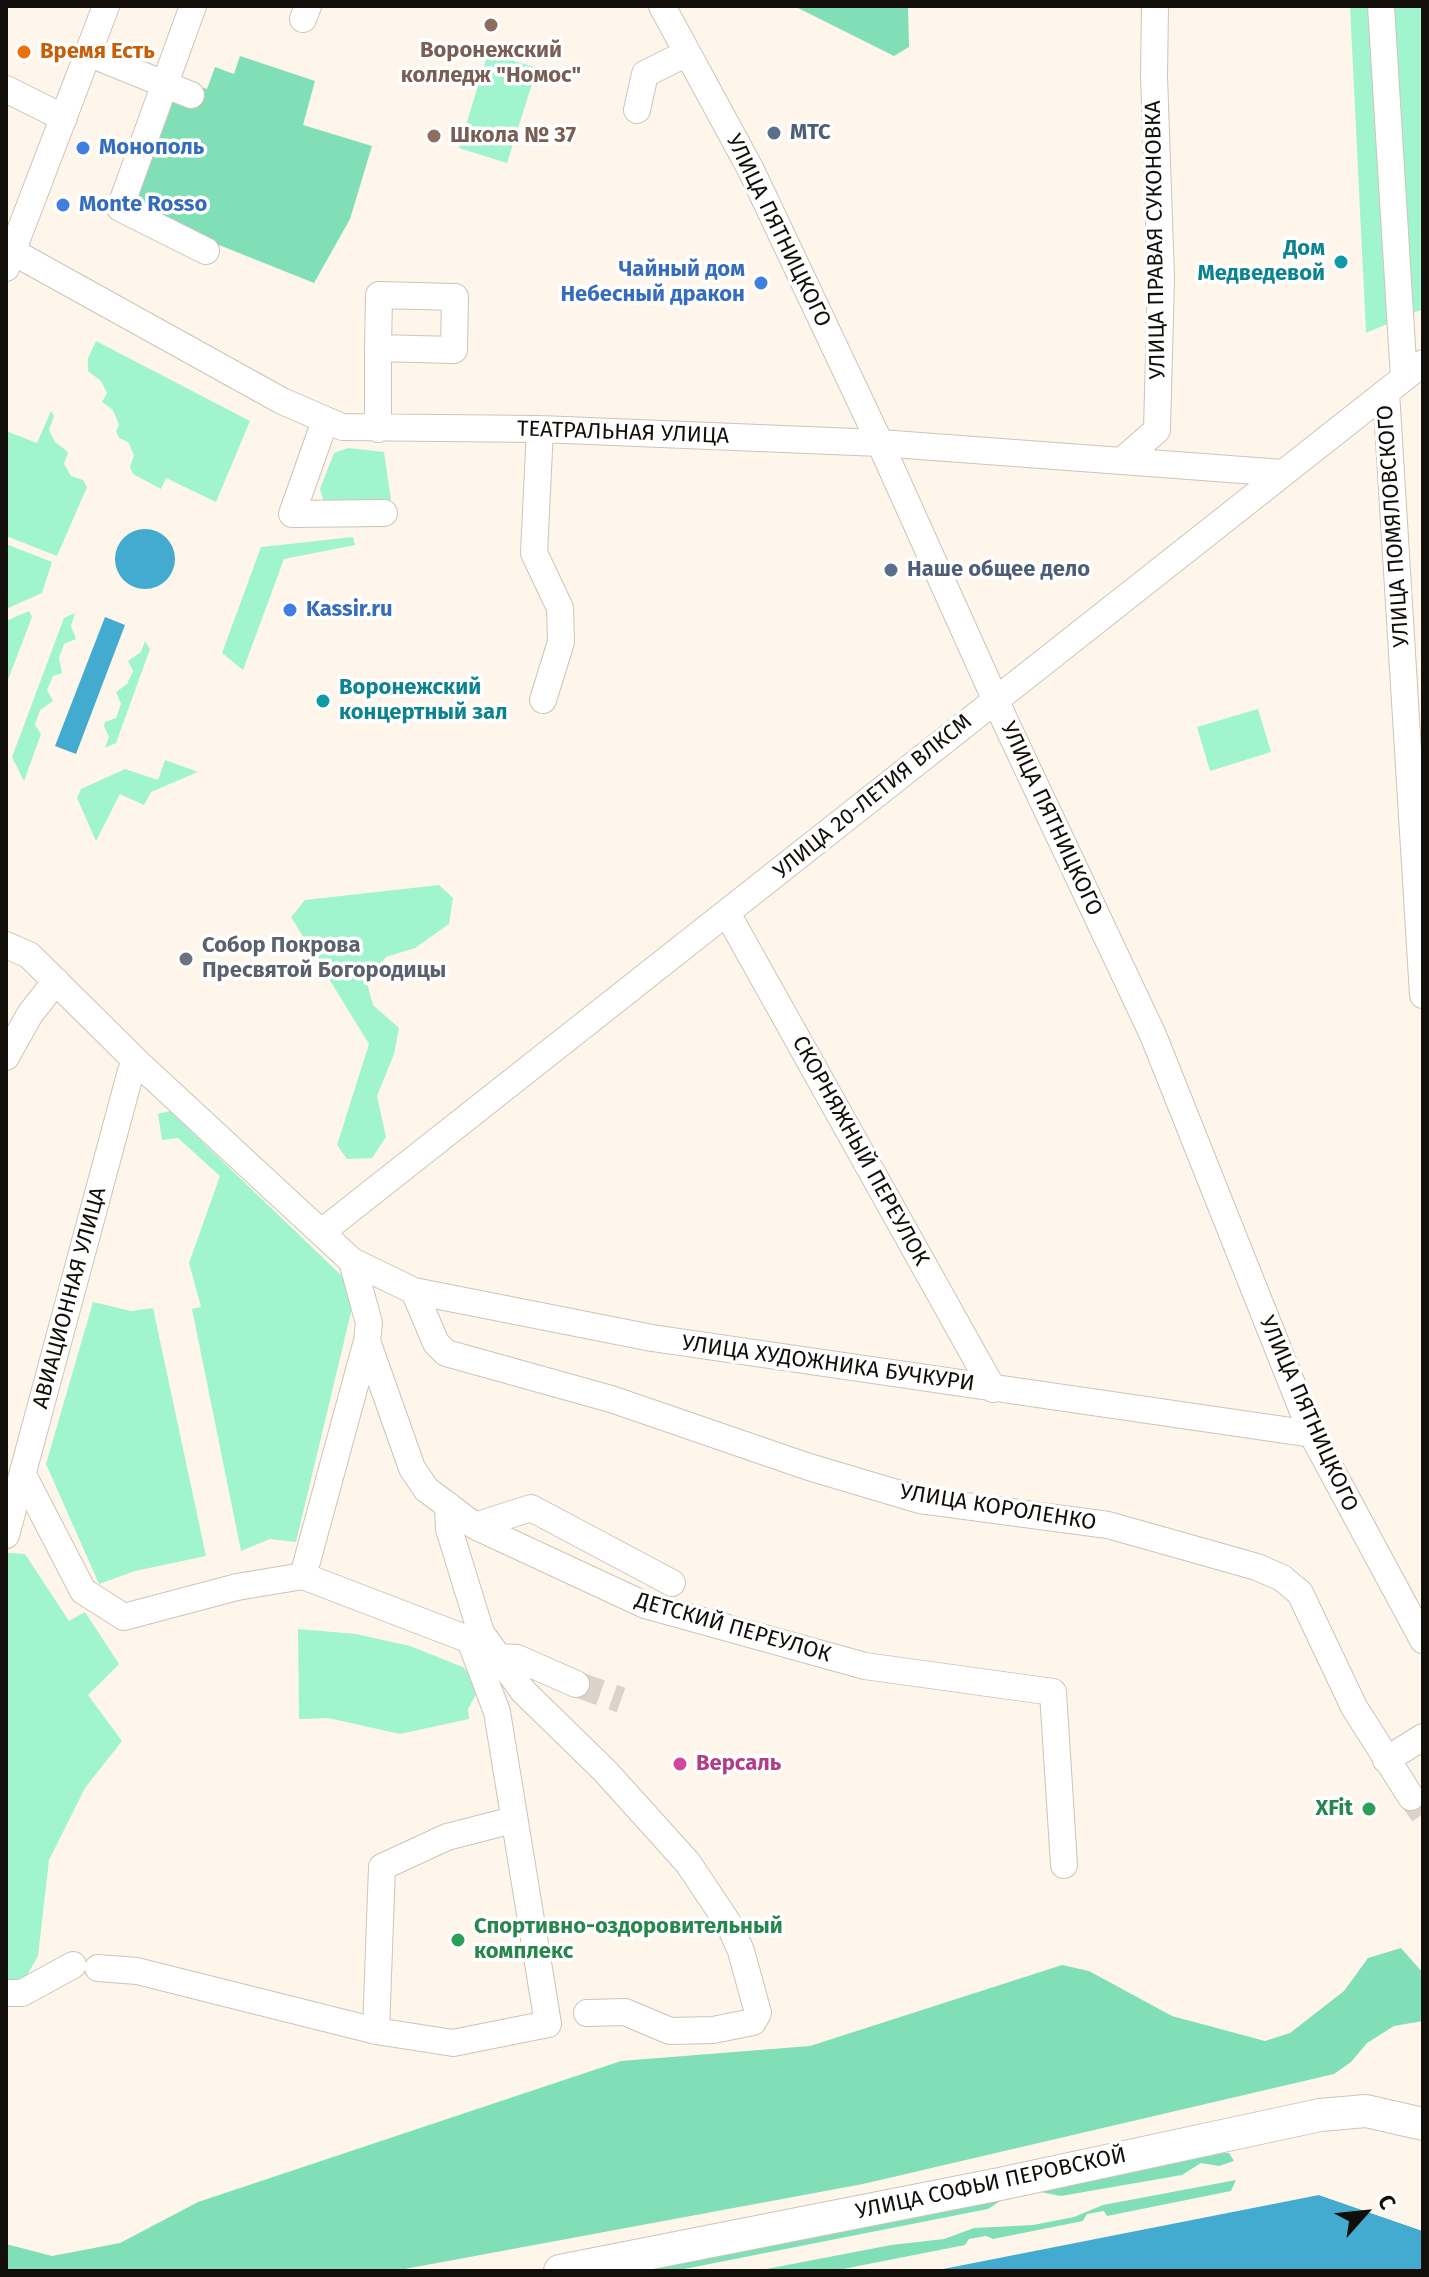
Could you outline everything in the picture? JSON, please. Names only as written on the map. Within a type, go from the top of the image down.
[{"type":"main road","name":"УЛИЦА СОФЬИ ПЕРОВСКОЙ","points":[[560,2271],[1000,2184],[1320,2115],[1366,2111],[1420,2123]]},
{"type":"street","points":[[8,256],[106,6]]},
{"type":"street","points":[[193,6],[162,83],[120,208],[206,251]]},
{"type":"street","name":"УЛИЦА ПЯТНИЦКОГО","points":[[662,6],[751,170],[1153,1035],[1312,1434],[1423,1640]]},
{"type":"street","name":"УЛИЦА ПРАВАЯ СУКОНОВКА","points":[[1124,459],[1157,430],[1161,278],[1155,6]]},
{"type":"street","name":"УЛИЦА ПОМЯЛОВСКОГО","points":[[1381,6],[1404,377],[1423,995]]},
{"type":"street","points":[[88,53],[191,95]]},
{"type":"street","points":[[637,110],[645,74],[687,53]]},
{"type":"street","points":[[6,89],[64,118]]},
{"type":"street","name":"ТЕАТРАЛЬНАЯ УЛИЦА","points":[[8,256],[325,421],[342,427],[540,429],[880,443],[1283,473]]},
{"type":"street","points":[[378,348],[378,429]]},
{"type":"street","name":"УЛИЦА 20-ЛЕТИЯ ВЛКСМ","points":[[323,1231],[1404,377]]},
{"type":"street","points":[[325,421],[292,514],[384,513]]},
{"type":"street","points":[[540,429],[534,553],[560,608],[561,642],[543,700]]},
{"type":"street","name":"СКОРНЯЖНЫЙ ПЕРЕУЛОК","points":[[727,913],[993,1389]]},
{"type":"street","points":[[6,945],[29,955],[137,1062],[352,1261],[369,1323],[367,1341],[303,1576]]},
{"type":"street","points":[[6,1057],[30,1014],[56,981]]},
{"type":"street","name":"АВИАЦИОННАЯ УЛИЦА","points":[[6,1535],[131,1071],[137,1062]]},
{"type":"street","name":"УЛИЦА ХУДОЖНИКА БУЧКУРИ","points":[[352,1261],[414,1291],[652,1338],[1312,1434]]},
{"type":"street","name":"УЛИЦА КОРОЛЕНКО","points":[[414,1291],[428,1317],[436,1343],[446,1353],[611,1399],[809,1467],[920,1500],[1108,1525],[1257,1567],[1282,1578],[1300,1593],[1354,1707],[1411,1797]]},
{"type":"street","name":"ДЕТСКИЙ ПЕРЕУЛОК","points":[[367,1341],[412,1468],[426,1489],[475,1526],[659,1609],[865,1666],[1053,1692],[1064,1865]]},
{"type":"street","points":[[6,1993],[22,1993],[85,1966],[137,1971],[376,2031],[453,2043],[548,2024],[497,1712],[470,1640],[303,1576],[237,1587],[124,1617],[83,1591],[23,1475]]},
{"type":"street","points":[[448,1505],[449,1529],[481,1633],[523,1691],[605,1771],[688,1863],[736,1938],[750,1976],[758,2013],[753,2022],[713,2030],[670,2031],[625,2012],[587,2013]]},
{"type":"street","points":[[475,1526],[531,1508],[672,1583]]},
{"type":"street","points":[[499,1657],[517,1658],[576,1684]]},
{"type":"street","points":[[1386,1760],[1423,1737]]},
{"type":"street","points":[[376,2031],[382,1867],[447,1837],[513,1820]]},
{"type":"green space","points":[[794,6],[908,6],[909,47],[894,56]]},
{"type":"green space","points":[[1350,6],[1423,6],[1423,309],[1366,333]]},
{"type":"green space","points":[[488,53],[537,68],[507,163],[459,148]]},
{"type":"green space","points":[[240,56],[315,81],[303,125],[372,146],[350,219],[314,283],[209,241],[128,201],[180,80],[207,89],[215,67],[234,74]]},
{"type":"green space","points":[[96,341],[250,421],[216,502],[166,478],[161,489],[133,474],[130,467],[134,455],[128,442],[119,438],[116,431],[119,425],[113,410],[102,402],[107,393],[101,381],[88,371],[88,358]]},
{"type":"green space","points":[[51,411],[54,416],[49,430],[55,442],[68,452],[64,464],[71,476],[83,480],[87,487],[57,556],[6,536],[6,431],[37,443]]},
{"type":"green space","points":[[348,448],[384,452],[391,500],[325,505],[320,489],[334,453]]},
{"type":"green space","points":[[353,537],[355,545],[284,559],[243,670],[222,653],[261,547]]},
{"type":"green space","points":[[6,544],[52,562],[42,593],[6,609]]},
{"type":"green space","points":[[29,611],[32,617],[6,685],[6,621]]},
{"type":"green space","points":[[75,613],[71,626],[76,639],[64,644],[59,658],[62,673],[53,676],[47,690],[53,701],[40,710],[35,725],[41,734],[24,781],[12,757],[64,618]]},
{"type":"green space","points":[[145,641],[150,649],[116,743],[105,748],[109,737],[105,722],[116,718],[121,704],[116,692],[127,684],[133,671],[128,661],[141,652]]},
{"type":"green space","points":[[1258,709],[1271,752],[1210,771],[1197,727]]},
{"type":"green space","points":[[165,760],[198,772],[151,792],[144,805],[120,794],[96,841],[77,798],[81,789],[125,769],[158,780]]},
{"type":"green space","points":[[439,885],[453,898],[449,924],[415,948],[386,957],[366,980],[373,1005],[399,1028],[394,1054],[377,1096],[386,1137],[372,1158],[347,1159],[337,1145],[369,1044],[291,917],[305,900]]},
{"type":"green space","points":[[170,1111],[342,1276],[352,1308],[296,1542],[270,1539],[241,1551],[192,1309],[201,1307],[189,1263],[220,1176],[178,1138],[162,1140],[158,1114]]},
{"type":"green space","points":[[93,1302],[131,1311],[153,1308],[206,1556],[135,1571],[99,1584],[46,1464]]},
{"type":"green space","points":[[7,1553],[25,1554],[69,1621],[85,1612],[119,1664],[88,1695],[122,1741],[85,1788],[49,1860],[38,1956],[26,1977],[6,1986]]},
{"type":"green space","points":[[298,1629],[356,1634],[410,1646],[463,1667],[473,1678],[476,1694],[468,1709],[469,1719],[400,1734],[328,1718],[299,1719]]},
{"type":"green space","points":[[1401,1948],[1423,1973],[1423,2021],[1394,2026],[1367,2043],[1351,2062],[1334,2074],[863,2184],[394,2271],[6,2271],[6,2244],[52,2256],[120,2243],[198,2202],[621,2061],[810,2046],[1062,1965],[1089,1971],[1172,2016],[1265,2041],[1290,2033],[1344,1991],[1368,1958]]},
{"type":"green space","points":[[1200,2153],[1229,2153],[1234,2161],[1219,2166],[1201,2163],[1182,2175],[1061,2196],[1025,2189]]},
{"type":"green space","points":[[1236,2180],[1231,2191],[1107,2216],[1104,2211],[1087,2214],[1083,2221],[993,2239],[986,2236],[969,2239],[965,2245],[833,2271],[756,2271],[891,2245],[944,2239],[974,2228],[1033,2225],[1074,2217],[1103,2205]]},
{"type":"green space","points":[[1013,2193],[988,2209],[674,2271],[625,2271]]},
{"type":"water","points":[[145,529],[157,531],[166,538],[173,547],[173,571],[166,580],[157,587],[145,589],[133,587],[124,580],[117,571],[115,559],[117,547],[124,538],[133,531]]},
{"type":"water","points":[[105,617],[125,625],[76,754],[55,746]]},
{"type":"water","points":[[1319,2195],[1423,2231],[1423,2271],[933,2271]]},
{"type":"pier","points":[[1319,2195],[1332,2195],[1377,2209],[1380,2214],[1423,2227],[1423,2231]]},
{"type":"tunnel","points":[[576,1684],[621,1700]]},
{"type":"tunnel","points":[[1411,1797],[1423,1814]]},
{"type":"place","name":"Воронежский колледж \"Номос\"","points":[[491,25]]},
{"type":"place","name":"Время Есть","points":[[24,52]]},
{"type":"place","name":"МТС","points":[[774,133]]},
{"type":"place","name":"Школа № 37","points":[[434,136]]},
{"type":"place","name":"Монополь","points":[[83,148]]},
{"type":"place","name":"Monte Rosso","points":[[63,205]]},
{"type":"place","name":"Дом Медведевой","points":[[1341,262]]},
{"type":"place","name":"Чайный дом Небесный дракон","points":[[761,283]]},
{"type":"place","name":"Наше общее дело","points":[[891,570]]},
{"type":"place","name":"Kassir.ru","points":[[290,610]]},
{"type":"place","name":"Воронежский концертный зал","points":[[323,701]]},
{"type":"place","name":"Собор Покрова Пресвятой Богородицы","points":[[186,959]]},
{"type":"place","name":"Версаль","points":[[680,1764]]},
{"type":"place","name":"XFit","points":[[1369,1809]]},
{"type":"place","name":"Спортивно-оздоровительный комплекс","points":[[458,1940]]}]
